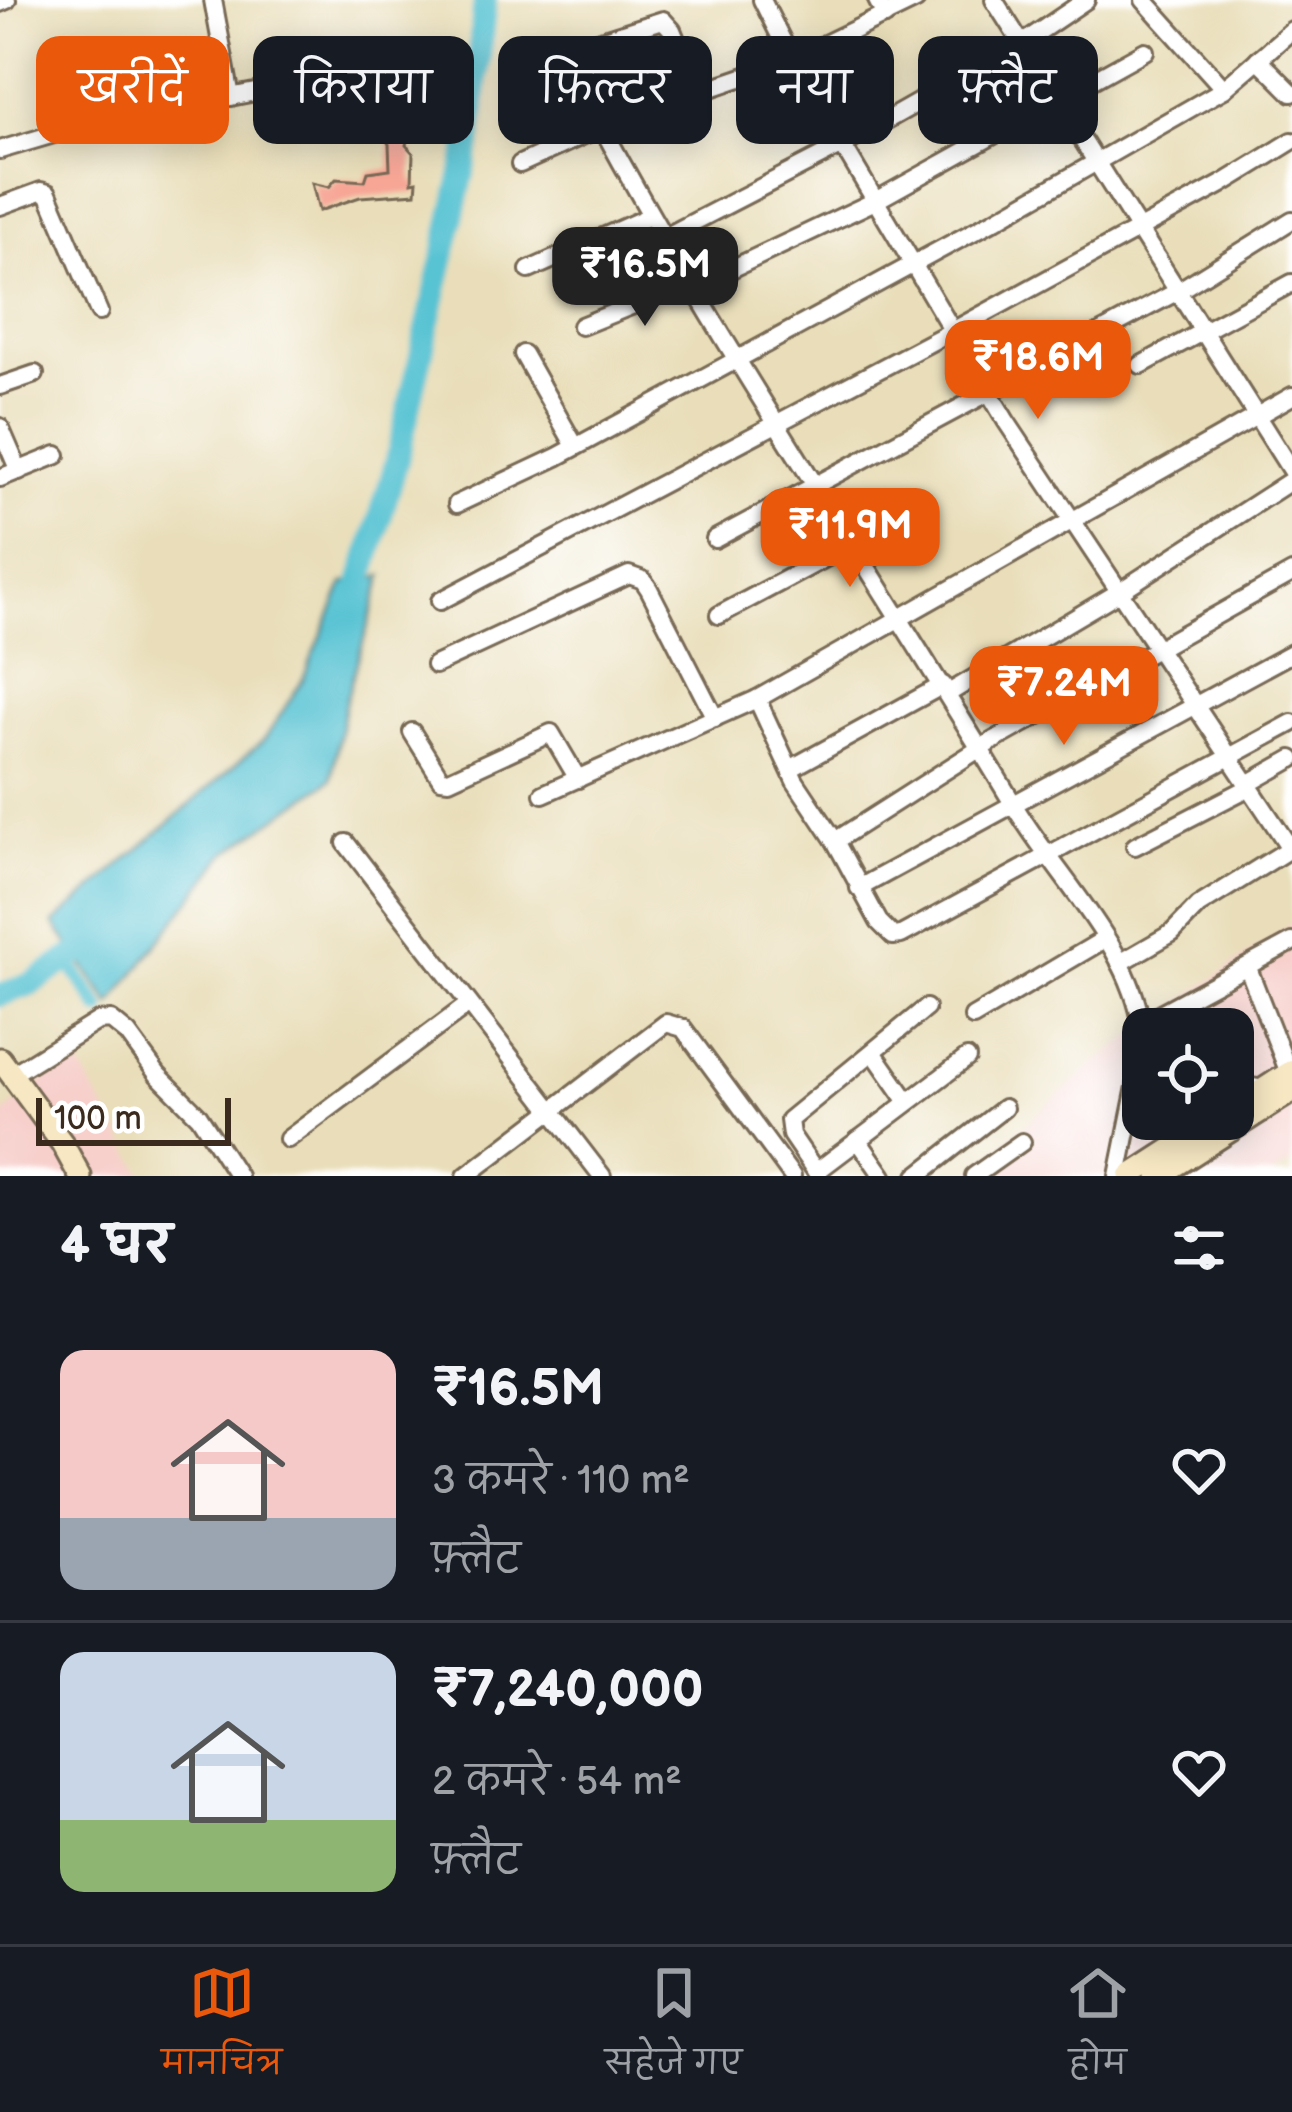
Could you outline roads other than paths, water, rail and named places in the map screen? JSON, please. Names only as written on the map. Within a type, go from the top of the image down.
[{"type":"street","points":[[213,0],[231,97]]},
{"type":"street","points":[[762,0],[780,36]]},
{"type":"street","points":[[834,36],[881,8],[916,0]]},
{"type":"street","points":[[994,0],[1016,36]]},
{"type":"street","points":[[1033,36],[1086,0]]},
{"type":"street","points":[[1144,0],[1224,89]]},
{"type":"street","points":[[613,36],[663,20],[674,36]]},
{"type":"street","points":[[457,504],[575,446],[1096,162],[1224,89],[1292,30]]},
{"type":"street","points":[[1098,77],[1145,51]]},
{"type":"street","points":[[1258,59],[1292,93]]},
{"type":"street","points":[[0,150],[81,126],[253,93]]},
{"type":"street","points":[[661,239],[918,102]]},
{"type":"street","points":[[440,602],[955,330],[1292,141]]},
{"type":"street","points":[[520,164],[566,144]]},
{"type":"street","points":[[612,144],[661,239],[777,426],[1046,856],[1120,963],[1135,1008]]},
{"type":"street","points":[[581,326],[690,285],[875,201],[977,144]]},
{"type":"street","points":[[790,769],[945,690],[1119,592],[1292,476],[1085,144]]},
{"type":"street","points":[[843,145],[1071,518],[1291,850],[1207,900],[1172,933],[1120,963]]},
{"type":"street","points":[[0,206],[40,190],[48,193],[98,312]]},
{"type":"street","points":[[529,270],[650,216]]},
{"type":"street","points":[[715,539],[1178,290],[1292,220]]},
{"type":"street","points":[[1141,365],[1292,284]]},
{"type":"street","points":[[523,354],[575,446]]},
{"type":"street","points":[[0,386],[34,374]]},
{"type":"street","points":[[543,794],[757,699],[1292,396]]},
{"type":"street","points":[[0,427],[19,471]]},
{"type":"street","points":[[0,478],[57,455]]},
{"type":"street","points":[[719,615],[923,506]]},
{"type":"street","points":[[835,841],[982,747],[1292,573]]},
{"type":"street","points":[[435,665],[629,575],[643,580],[650,589],[716,718]]},
{"type":"street","points":[[859,888],[1292,653]]},
{"type":"street","points":[[757,699],[790,769],[892,936],[1292,723]]},
{"type":"street","points":[[412,732],[441,779],[449,780],[550,733],[578,778]]},
{"type":"street","points":[[1135,846],[1292,759]]},
{"type":"street","points":[[346,843],[602,1176]]},
{"type":"street","points":[[973,1017],[1105,939]]},
{"type":"street","points":[[1180,1008],[1292,943]]},
{"type":"street","points":[[1248,968],[1291,1078]]},
{"type":"street","points":[[288,1138],[469,1004]]},
{"type":"street","points":[[926,1008],[790,1120],[791,1135],[817,1174],[967,1058]]},
{"type":"street","points":[[80,1176],[62,1143],[6,1067],[98,1021],[111,1020],[199,1116],[238,1176]]},
{"type":"street","points":[[466,1176],[659,1026],[675,1023],[792,1176]]},
{"type":"street","points":[[873,1052],[908,1102]]},
{"type":"street","points":[[1254,1095],[1291,1078]]},
{"type":"street","points":[[1160,1176],[1291,1078]]},
{"type":"street","points":[[1254,1087],[1264,1089]]},
{"type":"street","points":[[917,1176],[1004,1108]]},
{"type":"street","points":[[858,1140],[884,1176]]},
{"type":"street","points":[[1118,1176],[1126,1140]]},
{"type":"street","points":[[1130,1176],[1186,1140]]},
{"type":"street","points":[[958,1145],[976,1175],[1022,1142]]},
{"type":"street","points":[[62,1143],[80,1155],[97,1176]]},
{"type":"water","points":[[383,576],[346,699],[331,780],[226,853],[111,1005],[54,923],[265,739],[303,679],[344,583]]},
{"type":"waterway","points":[[354,607],[397,460],[470,142],[485,0]]},
{"type":"waterway","points":[[0,995],[31,984],[102,937]]},
{"type":"waterway","points":[[68,961],[100,1009]]}]
